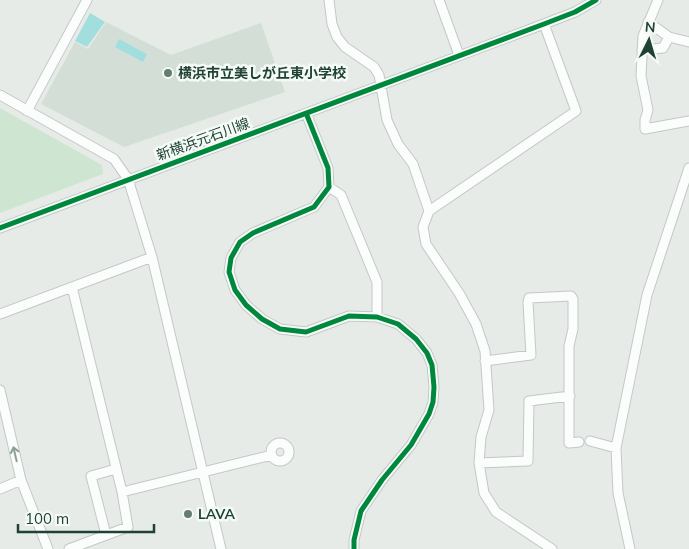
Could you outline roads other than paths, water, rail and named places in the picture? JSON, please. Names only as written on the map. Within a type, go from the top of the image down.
[{"type":"street","points":[[27,110],[87,0]]},
{"type":"street","points":[[329,0],[332,24],[337,37],[345,48],[374,67],[379,75],[387,120],[398,144],[413,164],[430,212]]},
{"type":"street","points":[[439,0],[459,56]]},
{"type":"street","name":"新横浜元石川線","points":[[0,228],[544,24],[575,12],[596,0]]},
{"type":"street","points":[[658,0],[643,36],[641,76],[648,110],[645,129],[689,120]]},
{"type":"street","points":[[648,22],[669,37],[689,42]]},
{"type":"street","points":[[544,24],[576,111],[430,212],[423,227],[426,244],[459,293],[476,324],[484,351],[489,410],[481,437],[479,463],[484,493],[496,512],[552,549]]},
{"type":"street","points":[[642,50],[663,48],[669,37]]},
{"type":"street","points":[[0,95],[114,159],[128,179],[152,257],[221,549]]},
{"type":"street","points":[[306,113],[328,168],[329,187],[314,207],[253,233],[240,242],[231,258],[229,272],[234,290],[246,305],[262,319],[280,329],[306,332],[349,316],[377,316],[398,324],[416,339],[432,365],[434,387],[433,402],[429,414],[411,446],[386,474],[361,511],[354,540],[354,549]]},
{"type":"street","points":[[630,549],[618,493],[616,448],[647,295],[689,168]]},
{"type":"street","points":[[329,187],[341,195],[377,282],[377,316]]},
{"type":"street","points":[[0,314],[152,257]]},
{"type":"street","points":[[70,549],[128,527],[122,492],[72,287]]},
{"type":"street","points":[[485,361],[530,355],[529,298],[571,296],[573,298],[573,329],[570,346],[569,443],[579,442]]},
{"type":"street","points":[[0,390],[21,480],[48,549]]},
{"type":"street","points":[[479,463],[528,461],[529,401],[570,396]]},
{"type":"street","points":[[590,441],[616,448]]},
{"type":"street","points":[[122,492],[272,455]]},
{"type":"street","points":[[106,535],[91,476],[116,468]]},
{"type":"street","points":[[0,488],[21,480]]},
{"type":"water","points":[[90,13],[105,22],[87,47],[75,41]]},
{"type":"water","points":[[119,39],[147,54],[143,62],[115,47]]},
{"type":"place","name":"横浜市立美しが丘東小学校","points":[[168,73]]},
{"type":"place","name":"LAVA","points":[[188,514]]}]
